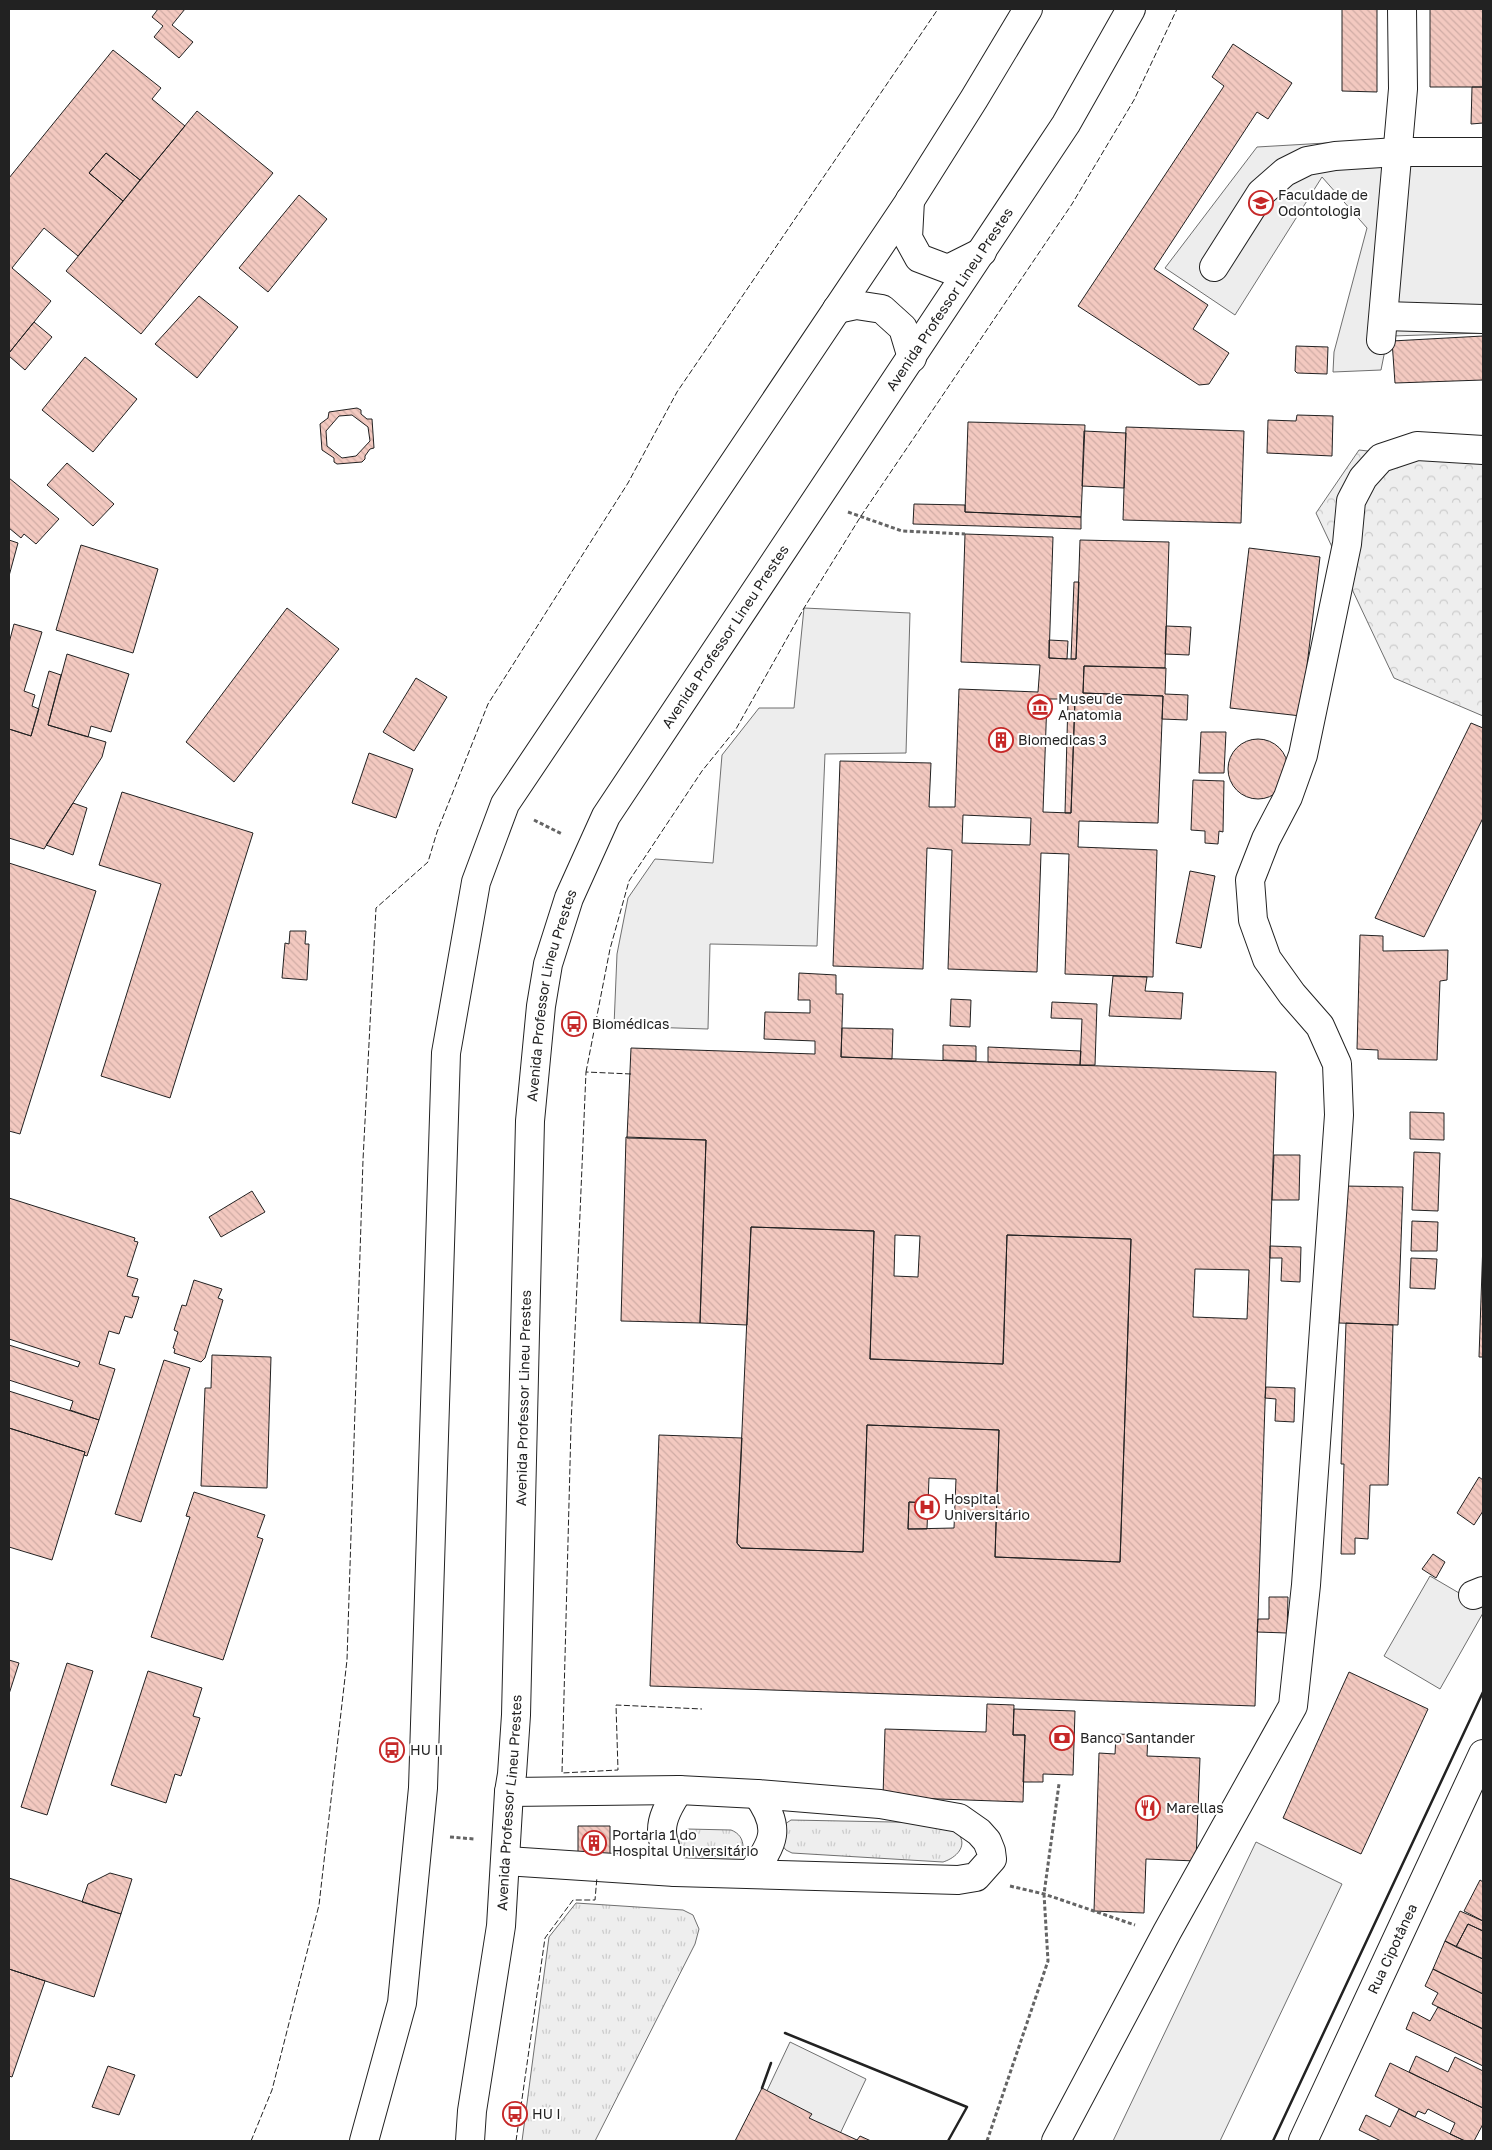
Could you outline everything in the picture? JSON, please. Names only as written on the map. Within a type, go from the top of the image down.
[{"type":"street","points":[[364,2141],[402,2003],[420,1834],[446,1053],[476,882],[505,804],[910,199],[974,99],[1028,9]]},
{"type":"street","name":"Avenida Professor Lineu Prestes","points":[[470,2141],[472,2111],[501,1926],[509,1792],[516,1715],[530,1121],[541,1006],[548,964],[568,898],[606,816],[1066,124],[1131,9]]},
{"type":"street","points":[[1402,9],[1403,89],[1382,328],[1483,319]]},
{"type":"street","points":[[1214,268],[1261,193],[1285,172],[1307,161],[1335,156],[1397,152],[1483,152]]},
{"type":"street","points":[[910,199],[908,238],[919,258],[948,269],[982,252]]},
{"type":"street","points":[[837,308],[856,306],[882,309],[903,328],[912,358]]},
{"type":"street","points":[[1056,2141],[1167,1932],[1293,1706],[1306,1585],[1338,1124],[1337,1064],[1320,1026],[1292,994],[1268,959],[1253,920],[1250,880],[1266,840],[1288,797],[1303,755],[1347,544],[1351,501],[1363,478],[1381,458],[1417,446],[1483,450]]},
{"type":"street","name":"Rua Cipotânea","points":[[1303,2141],[1483,1754]]},
{"type":"street","points":[[675,1872],[661,1838],[661,1824],[667,1806],[679,1790]]},
{"type":"street","points":[[506,1852],[675,1872],[958,1880],[976,1877],[992,1859],[991,1851],[979,1832],[959,1818],[880,1804],[679,1790],[509,1792]]},
{"type":"street","points":[[751,1874],[768,1850],[773,1834],[773,1822],[767,1807],[757,1794]]},
{"type":"path","points":[[817,501],[902,531],[965,534]]},
{"type":"path","points":[[505,804],[590,850]]},
{"type":"path","points":[[987,2141],[1048,1961],[1044,1894],[1060,1784]]},
{"type":"path","points":[[420,1834],[506,1852]]},
{"type":"path","points":[[976,1877],[1044,1894],[1127,1923]]},
{"type":"green space","points":[[1359,450],[1483,464],[1483,716],[1394,678],[1316,513]]},
{"type":"green space","points":[[791,1820],[944,1823],[959,1834],[962,1845],[955,1856],[943,1862],[792,1853],[781,1844],[785,1824]]},
{"type":"green space","points":[[687,1829],[731,1830],[740,1837],[743,1847],[735,1857],[688,1856],[681,1849],[679,1842],[679,1839]]},
{"type":"green space","points":[[576,1903],[683,1910],[693,1915],[699,1929],[695,1944],[595,2141],[522,2141],[549,1937]]},
{"type":"shaded area","points":[[1483,139],[1483,333],[1392,336],[1387,340],[1381,370],[1333,372],[1334,352],[1367,228],[1322,177],[1235,315],[1165,268],[1257,147],[1361,141]]},
{"type":"shaded area","points":[[804,608],[910,613],[906,753],[825,754],[817,946],[710,944],[708,1029],[614,1026],[617,954],[628,898],[655,859],[713,863],[722,755],[759,708],[794,708]]},
{"type":"shaded area","points":[[1430,1576],[1483,1607],[1483,1613],[1440,1689],[1384,1656]]},
{"type":"shaded area","points":[[1256,1842],[1342,1884],[1220,2141],[1113,2141]]},
{"type":"shaded area","points":[[790,2042],[866,2079],[838,2138],[765,2095]]},
{"type":"building","points":[[158,9],[185,9],[172,25],[193,42],[179,58],[154,37],[163,26],[152,17]]},
{"type":"building","points":[[1342,9],[1377,9],[1377,92],[1342,91]]},
{"type":"building","points":[[1430,9],[1483,9],[1483,87],[1430,87]]},
{"type":"building","points":[[1233,44],[1292,83],[1268,119],[1257,112],[1154,269],[1208,305],[1193,329],[1229,353],[1209,384],[1199,385],[1078,306],[1224,86],[1212,77]]},
{"type":"building","points":[[113,50],[161,88],[152,99],[185,126],[140,180],[106,153],[89,173],[123,201],[78,256],[44,228],[12,268],[51,301],[9,353],[9,178]]},
{"type":"building","points":[[1472,87],[1483,87],[1483,123],[1471,124]]},
{"type":"building","points":[[197,111],[273,173],[141,334],[66,271]]},
{"type":"building","points":[[106,153],[140,180],[123,201],[89,173]]},
{"type":"building","points":[[299,195],[327,219],[268,292],[239,268]]},
{"type":"building","points":[[199,296],[238,327],[197,378],[155,344]]},
{"type":"building","points":[[34,322],[52,337],[25,370],[9,356],[9,353]]},
{"type":"building","points":[[1483,336],[1483,380],[1395,383],[1392,341]]},
{"type":"building","points":[[1296,346],[1328,347],[1327,374],[1297,373],[1295,371]]},
{"type":"building","points":[[85,357],[137,399],[93,452],[42,410]]},
{"type":"building","points":[[357,408],[361,410],[361,414],[367,419],[372,419],[374,448],[370,449],[362,462],[337,464],[334,462],[334,458],[322,450],[320,424],[328,418],[329,412]],"holes":[[[352,415],[368,427],[370,441],[356,456],[342,458],[327,446],[326,431],[339,416]]]},
{"type":"building","points":[[1297,415],[1333,416],[1332,456],[1267,453],[1268,420],[1296,421]]},
{"type":"building","points":[[968,422],[1085,425],[1081,517],[965,512]]},
{"type":"building","points":[[1126,427],[1244,431],[1241,523],[1123,520]]},
{"type":"building","points":[[1084,431],[1126,433],[1124,488],[1082,486]]},
{"type":"building","points":[[67,463],[114,504],[93,526],[47,485]]},
{"type":"building","points":[[9,478],[59,519],[36,544],[24,534],[21,538],[9,528]]},
{"type":"building","points":[[914,504],[965,505],[965,512],[1081,517],[1081,529],[913,524]]},
{"type":"building","name":"Biomedicas 3","points":[[965,534],[1053,537],[1049,658],[1071,659],[1076,659],[1080,540],[1169,542],[1165,668],[1084,666],[1083,693],[1163,696],[1158,823],[1079,821],[1078,847],[1157,850],[1153,977],[1065,974],[1069,854],[1041,853],[1037,972],[948,969],[952,850],[927,848],[923,969],[833,966],[840,761],[931,763],[929,807],[955,807],[959,689],[1038,692],[1040,665],[961,662]],"holes":[[[1047,699],[1075,699],[1071,813],[1043,812]],[[963,815],[1031,818],[1030,845],[962,843]]]},
{"type":"building","points":[[9,540],[18,543],[9,576]]},
{"type":"building","points":[[81,545],[158,569],[133,653],[56,630]]},
{"type":"building","points":[[1249,548],[1320,557],[1301,716],[1230,708]]},
{"type":"building","points":[[1074,582],[1079,582],[1076,659],[1071,659]]},
{"type":"building","points":[[287,608],[339,649],[234,782],[186,742]]},
{"type":"building","points":[[14,624],[42,632],[24,691],[35,695],[32,706],[39,709],[31,736],[9,729],[9,643]]},
{"type":"building","points":[[1166,626],[1191,627],[1189,655],[1165,654]]},
{"type":"building","points":[[1049,640],[1068,641],[1067,659],[1049,658]]},
{"type":"building","points":[[67,654],[129,674],[111,732],[91,726],[88,737],[48,725]]},
{"type":"building","points":[[1084,666],[1166,668],[1165,694],[1188,695],[1187,720],[1162,719],[1163,696],[1083,693]]},
{"type":"building","points":[[49,671],[61,675],[48,725],[106,742],[102,757],[44,849],[9,838],[9,729],[31,736]]},
{"type":"building","points":[[416,678],[447,697],[414,751],[383,732]]},
{"type":"building","points":[[1068,699],[1075,699],[1071,813],[1065,813]]},
{"type":"building","points":[[1471,723],[1483,728],[1483,818],[1424,937],[1375,918]]},
{"type":"building","points":[[1201,732],[1226,732],[1224,773],[1199,773]]},
{"type":"building","points":[[1258,739],[1275,744],[1283,752],[1288,769],[1283,786],[1275,794],[1258,799],[1241,794],[1233,786],[1228,769],[1233,752],[1241,744]]},
{"type":"building","points":[[369,753],[413,769],[396,818],[352,803]]},
{"type":"building","points":[[1193,780],[1224,781],[1223,832],[1219,831],[1218,844],[1205,843],[1205,831],[1191,830]]},
{"type":"building","points":[[122,792],[253,833],[170,1098],[101,1076],[161,884],[99,865]]},
{"type":"building","points":[[73,803],[87,808],[73,855],[46,845]]},
{"type":"building","points":[[9,863],[96,891],[20,1134],[9,1131]]},
{"type":"building","points":[[1190,871],[1215,876],[1201,948],[1176,943]]},
{"type":"building","points":[[290,931],[306,931],[305,944],[309,944],[307,980],[282,978],[285,943],[289,944]]},
{"type":"building","points":[[1360,935],[1383,936],[1383,951],[1448,950],[1447,980],[1440,981],[1437,1060],[1378,1059],[1378,1050],[1357,1049]]},
{"type":"building","points":[[799,973],[836,975],[836,994],[843,994],[841,1057],[1276,1072],[1255,1706],[650,1686],[659,1435],[742,1438],[737,1543],[741,1548],[863,1552],[867,1425],[999,1430],[995,1557],[1120,1562],[1131,1239],[1007,1235],[1003,1364],[870,1359],[874,1231],[751,1227],[747,1325],[700,1323],[706,1140],[627,1138],[631,1048],[815,1054],[815,1041],[764,1039],[765,1012],[810,1013],[810,1000],[798,1000]]},
{"type":"building","points":[[1113,976],[1147,977],[1145,991],[1183,993],[1181,1019],[1109,1016]]},
{"type":"building","points":[[951,999],[971,1000],[970,1027],[950,1026]]},
{"type":"building","points":[[1052,1002],[1097,1004],[1095,1065],[1080,1065],[1082,1019],[1051,1018]]},
{"type":"building","points":[[842,1028],[893,1029],[892,1059],[841,1057]]},
{"type":"building","points":[[943,1045],[976,1046],[976,1061],[943,1060]]},
{"type":"building","points":[[988,1047],[1081,1051],[1080,1065],[988,1062]]},
{"type":"building","points":[[1410,1112],[1444,1113],[1444,1140],[1410,1139]]},
{"type":"building","points":[[626,1137],[706,1140],[700,1323],[621,1321]]},
{"type":"building","points":[[1414,1152],[1440,1153],[1438,1211],[1412,1210]]},
{"type":"building","points":[[1274,1155],[1300,1155],[1299,1200],[1272,1200]]},
{"type":"building","points":[[1344,1186],[1403,1187],[1398,1325],[1339,1323]]},
{"type":"building","points":[[252,1191],[265,1212],[221,1237],[209,1217]]},
{"type":"building","points":[[9,1198],[135,1238],[134,1241],[138,1242],[127,1276],[138,1279],[132,1296],[139,1297],[132,1318],[125,1316],[119,1334],[109,1331],[99,1364],[115,1369],[99,1420],[70,1410],[73,1401],[9,1380],[9,1345],[78,1367],[80,1362],[9,1339]]},
{"type":"building","points":[[1412,1221],[1438,1222],[1437,1251],[1411,1251]]},
{"type":"building","points":[[751,1227],[874,1231],[870,1359],[1003,1364],[1007,1235],[1131,1239],[1120,1562],[995,1557],[999,1430],[867,1425],[863,1552],[741,1548],[737,1543]]},
{"type":"building","points":[[895,1235],[920,1236],[918,1277],[894,1276]]},
{"type":"building","points":[[1483,1242],[1483,1357],[1479,1357]]},
{"type":"building","points":[[1270,1246],[1301,1247],[1300,1282],[1281,1281],[1282,1258],[1270,1258]]},
{"type":"building","points":[[1411,1258],[1437,1259],[1435,1289],[1410,1288]]},
{"type":"building","points":[[1195,1269],[1249,1270],[1247,1319],[1193,1317]]},
{"type":"building","points":[[194,1280],[222,1289],[218,1298],[223,1300],[205,1358],[201,1362],[174,1353],[175,1349],[173,1348],[178,1332],[174,1330],[182,1305],[186,1306]]},
{"type":"building","points":[[1346,1323],[1393,1325],[1388,1485],[1370,1485],[1368,1539],[1355,1538],[1355,1554],[1341,1554],[1344,1464],[1341,1464]]},
{"type":"building","points":[[212,1355],[271,1357],[267,1488],[201,1486],[205,1388],[211,1388]]},
{"type":"building","points":[[164,1360],[190,1368],[141,1522],[115,1514]]},
{"type":"building","points":[[1266,1387],[1295,1388],[1294,1422],[1275,1421],[1276,1399],[1265,1398]]},
{"type":"building","points":[[9,1391],[99,1420],[87,1456],[84,1455],[85,1452],[9,1428]]},
{"type":"building","points":[[9,1428],[85,1452],[52,1560],[9,1547]]},
{"type":"building","points":[[1479,1477],[1483,1480],[1483,1511],[1474,1525],[1457,1513]]},
{"type":"building","points":[[929,1478],[956,1479],[954,1528],[908,1529],[909,1502],[928,1503]]},
{"type":"building","points":[[194,1492],[265,1515],[257,1537],[263,1539],[223,1660],[151,1637],[190,1517],[186,1516]]},
{"type":"building","points":[[909,1502],[928,1503],[927,1529],[908,1529]]},
{"type":"building","points":[[1433,1554],[1445,1562],[1436,1578],[1422,1569]]},
{"type":"building","points":[[1269,1597],[1288,1597],[1287,1633],[1257,1632],[1258,1619],[1269,1619]]},
{"type":"building","points":[[9,1660],[19,1663],[9,1694]]},
{"type":"building","points":[[67,1663],[93,1671],[47,1815],[21,1807]]},
{"type":"building","points":[[148,1671],[202,1688],[193,1716],[200,1718],[181,1776],[175,1774],[166,1803],[111,1785]]},
{"type":"building","points":[[1349,1672],[1428,1709],[1361,1854],[1283,1818]]},
{"type":"building","points":[[987,1704],[1014,1705],[1013,1735],[1025,1735],[1023,1802],[883,1797],[885,1729],[986,1732]]},
{"type":"building","points":[[1014,1709],[1075,1711],[1073,1775],[1043,1774],[1043,1782],[1023,1782],[1025,1735],[1013,1735]]},
{"type":"building","name":"Marellas","points":[[1116,1734],[1148,1735],[1147,1756],[1200,1758],[1196,1861],[1146,1859],[1144,1913],[1094,1911],[1099,1753],[1115,1754]]},
{"type":"building","name":"Portaria 1 do Hospital Universitário","points":[[578,1826],[610,1826],[610,1860],[578,1860]]},
{"type":"building","points":[[110,1873],[132,1879],[121,1914],[82,1902],[88,1884]]},
{"type":"building","points":[[9,1878],[121,1914],[94,1997],[9,1969]]},
{"type":"building","points":[[1480,1880],[1483,1882],[1483,1921],[1464,1911]]},
{"type":"building","points":[[1460,1911],[1483,1921],[1483,1931],[1468,1924],[1456,1947],[1445,1941]]},
{"type":"building","points":[[1468,1924],[1483,1931],[1483,1959],[1456,1947]]},
{"type":"building","points":[[1445,1941],[1483,1959],[1483,1994],[1433,1969]]},
{"type":"building","points":[[9,1969],[45,1981],[12,2077],[9,2076]]},
{"type":"building","points":[[1433,1969],[1483,1994],[1483,2029],[1432,2004],[1438,1993],[1425,1986]]},
{"type":"building","points":[[1438,2007],[1483,2029],[1483,2066],[1406,2029],[1413,2012],[1430,2021]]},
{"type":"building","points":[[1416,2056],[1448,2072],[1455,2057],[1483,2071],[1483,2108],[1409,2072]]},
{"type":"building","points":[[1390,2063],[1483,2108],[1483,2124],[1474,2141],[1465,2141],[1450,2134],[1455,2123],[1428,2109],[1425,2114],[1418,2111],[1415,2117],[1375,2096]]},
{"type":"building","points":[[108,2066],[135,2075],[119,2115],[92,2107]]},
{"type":"building","points":[[762,2088],[812,2114],[809,2118],[857,2140],[860,2136],[871,2141],[735,2141]]},
{"type":"building","points":[[1399,2109],[1465,2141],[1381,2141],[1359,2130],[1366,2115],[1390,2127]]},
{"type":"fence","points":[[251,2141],[272,2090],[319,1905],[347,1660],[363,1160],[376,908],[428,862],[437,832],[488,704],[628,483],[677,392],[938,9]]},
{"type":"fence","points":[[586,1072],[610,949],[629,881],[702,771],[736,729],[804,608],[861,516],[1072,204],[1134,100],[1177,9]]},
{"type":"fence","points":[[631,1074],[586,1072],[571,1426],[562,1773],[618,1770],[616,1705],[702,1709]]},
{"type":"fence","points":[[516,2141],[545,1938],[573,1900],[595,1900],[597,1877]]},
{"type":"wall","points":[[1273,2141],[1483,1692]]},
{"type":"wall","points":[[785,2033],[967,2107],[948,2141]]},
{"type":"wall","points":[[762,2088],[771,2063]]},
{"type":"place","name":"Faculdade de Odontologia","points":[[1261,203]]},
{"type":"place","name":"Museu de Anatomia","points":[[1040,707]]},
{"type":"place","name":"Biomedicas 3","points":[[1001,740]]},
{"type":"place","name":"Biomédicas","points":[[574,1024]]},
{"type":"place","name":"Hospital Universitário","points":[[927,1507]]},
{"type":"place","name":"Banco Santander","points":[[1062,1738]]},
{"type":"place","name":"HU II","points":[[392,1750]]},
{"type":"place","name":"Marellas","points":[[1148,1808]]},
{"type":"place","name":"Portaria 1 do Hospital Universitário","points":[[594,1843]]},
{"type":"place","name":"HU I","points":[[515,2114]]}]
